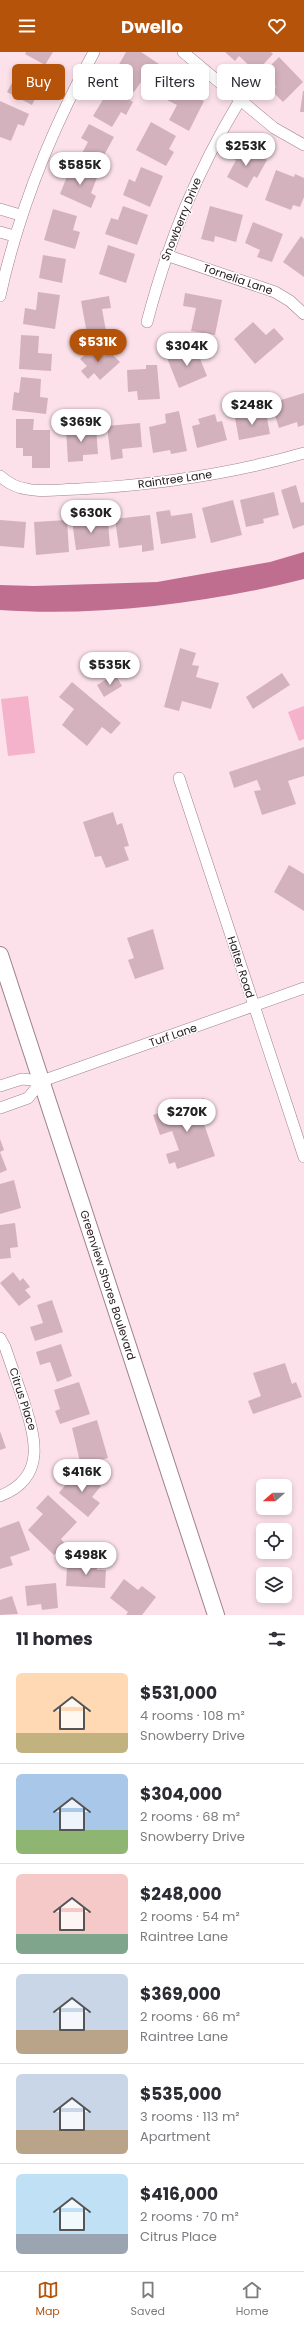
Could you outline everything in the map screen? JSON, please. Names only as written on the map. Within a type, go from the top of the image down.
[{"type":"street","points":[[0,296],[20,215],[52,135],[94,52]]},
{"type":"street","points":[[183,52],[217,81]]},
{"type":"street","points":[[240,100],[274,128],[304,145]]},
{"type":"street","name":"Snowberry Drive","points":[[147,322],[166,255],[198,174],[240,100]]},
{"type":"street","points":[[0,209],[20,215]]},
{"type":"street","points":[[0,232],[14,236]]},
{"type":"street","name":"Tornelia Lane","points":[[166,255],[275,292],[290,301],[304,314]]},
{"type":"street","name":"Raintree Lane","points":[[0,476],[11,484],[28,490],[104,488],[198,476],[304,453]]},
{"type":"street","name":"Halter Road","points":[[179,778],[304,1157]]},
{"type":"street","name":"Greenview Shores Boulevard","points":[[0,955],[216,1615]]},
{"type":"street","name":"Turf Lane","points":[[0,1086],[22,1079],[42,1081],[304,988]]},
{"type":"street","points":[[0,1108],[28,1098],[42,1081]]},
{"type":"street","name":"Citrus Place","points":[[0,1338],[5,1347],[33,1429],[36,1446],[32,1464],[23,1480],[10,1491],[0,1496]]},
{"type":"shaded area","points":[[304,552],[304,579],[268,588],[192,601],[114,610],[37,612],[0,610],[0,585],[34,586],[157,582],[270,562]]},
{"type":"shaded area","points":[[28,696],[35,753],[8,756],[1,699]]},
{"type":"shaded area","points":[[304,706],[304,739],[299,741],[288,712]]},
{"type":"building","points":[[26,52],[53,52],[46,64],[25,54]]},
{"type":"building","points":[[126,52],[141,52],[159,64],[141,64],[141,82],[134,92],[133,64],[119,64]]},
{"type":"building","points":[[225,52],[271,52],[273,54],[264,64],[248,64],[239,56],[235,61]]},
{"type":"building","points":[[279,57],[303,82],[283,102],[275,94],[275,64],[272,64]]},
{"type":"building","points":[[12,83],[12,95],[7,92]]},
{"type":"building","points":[[303,91],[304,112],[300,112]]},
{"type":"building","points":[[22,100],[34,100],[32,105]]},
{"type":"building","points":[[103,100],[130,100],[133,102],[126,115],[121,112],[112,127],[93,116]]},
{"type":"building","points":[[167,100],[204,101],[189,131],[169,120],[177,105]]},
{"type":"building","points":[[0,101],[29,114],[24,126],[18,124],[11,141],[0,137]]},
{"type":"building","points":[[151,122],[176,136],[169,149],[174,152],[166,166],[136,150]]},
{"type":"building","points":[[89,124],[114,137],[98,166],[80,157],[88,142],[81,138]]},
{"type":"building","points":[[240,145],[267,160],[257,178],[254,176],[247,188],[227,177],[236,160],[233,159]]},
{"type":"building","points":[[72,164],[98,175],[91,193],[96,196],[91,208],[60,194]]},
{"type":"building","points":[[141,167],[163,176],[150,207],[123,195],[129,179],[135,182]]},
{"type":"building","points":[[276,170],[294,177],[295,174],[304,178],[304,197],[300,207],[293,205],[291,210],[265,200]]},
{"type":"building","points":[[123,206],[148,215],[137,245],[105,234],[111,218],[118,220]]},
{"type":"building","points":[[210,206],[243,215],[236,242],[215,236],[214,242],[201,239]]},
{"type":"building","points":[[53,209],[77,216],[73,230],[80,232],[75,249],[44,240]]},
{"type":"building","points":[[253,222],[283,234],[272,262],[257,257],[260,250],[245,243]]},
{"type":"building","points":[[301,236],[304,239],[304,277],[283,262]]},
{"type":"building","points":[[108,245],[135,254],[126,283],[99,274]]},
{"type":"building","points":[[43,255],[66,259],[62,283],[39,278]]},
{"type":"building","points":[[38,292],[60,295],[55,329],[23,324],[25,308],[36,310]]},
{"type":"building","points":[[185,293],[222,300],[215,335],[191,331],[196,308],[183,306]]},
{"type":"building","points":[[109,296],[111,308],[102,309],[106,331],[87,334],[81,301]]},
{"type":"building","points":[[253,322],[266,335],[274,328],[284,339],[255,364],[234,339]]},
{"type":"building","points":[[21,335],[39,336],[38,353],[52,354],[51,371],[19,369]]},
{"type":"building","points":[[194,344],[207,376],[179,388],[167,358],[178,353],[181,359],[187,357],[184,348]]},
{"type":"building","points":[[95,346],[104,356],[110,352],[120,362],[100,380],[94,373],[88,379],[81,371],[87,366],[80,359]]},
{"type":"building","points":[[146,365],[157,365],[160,399],[138,400],[137,391],[128,392],[127,370],[146,369]]},
{"type":"building","points":[[21,377],[41,379],[40,397],[48,398],[46,414],[12,410],[14,392],[19,393]]},
{"type":"building","points":[[304,393],[304,425],[298,427],[297,422],[279,428],[271,403]]},
{"type":"building","points":[[179,411],[187,451],[171,454],[170,450],[153,453],[149,427],[166,423],[165,414]]},
{"type":"building","points":[[266,413],[270,434],[239,440],[235,418]]},
{"type":"building","points":[[215,414],[217,422],[222,421],[227,440],[197,448],[192,426],[200,424],[198,419]]},
{"type":"building","points":[[16,419],[34,419],[33,430],[50,430],[50,468],[32,468],[32,456],[23,456],[23,448],[16,448]]},
{"type":"building","points":[[140,423],[142,447],[122,449],[123,458],[111,460],[107,426]]},
{"type":"building","points":[[96,427],[98,454],[83,455],[83,461],[68,462],[66,429]]},
{"type":"building","points":[[296,485],[301,503],[304,502],[304,525],[293,529],[281,490]]},
{"type":"building","points":[[274,492],[279,515],[263,519],[264,523],[246,527],[240,500]]},
{"type":"building","points":[[233,500],[242,535],[211,543],[202,508]]},
{"type":"building","points":[[170,510],[171,516],[192,513],[196,538],[161,544],[156,512]]},
{"type":"building","points":[[150,515],[154,550],[142,552],[142,545],[119,548],[115,519]]},
{"type":"building","points":[[88,518],[88,524],[108,522],[110,546],[76,550],[72,520]]},
{"type":"building","points":[[0,520],[26,522],[24,548],[0,546]]},
{"type":"building","points":[[67,520],[69,552],[36,555],[34,522]]},
{"type":"building","points":[[180,648],[196,653],[192,665],[199,666],[196,677],[219,683],[211,709],[182,701],[179,711],[164,707]]},
{"type":"building","points":[[282,673],[290,685],[253,709],[246,697]]},
{"type":"building","points":[[115,674],[122,686],[104,697],[97,685]]},
{"type":"building","points":[[72,682],[121,723],[111,734],[102,727],[87,746],[62,725],[74,709],[59,697]]},
{"type":"building","points":[[304,747],[304,776],[288,781],[296,804],[262,815],[254,791],[261,790],[257,780],[234,788],[229,772]]},
{"type":"building","points":[[113,812],[117,825],[122,823],[129,846],[124,847],[129,860],[106,868],[101,856],[95,857],[83,822]]},
{"type":"building","points":[[289,865],[304,874],[304,911],[274,892]]},
{"type":"building","points":[[153,929],[164,969],[135,979],[128,960],[134,958],[127,938]]},
{"type":"building","points":[[204,1098],[209,1114],[203,1116],[204,1124],[215,1156],[177,1169],[175,1162],[169,1164],[166,1154],[179,1150],[172,1131],[160,1135],[153,1115]]},
{"type":"building","points":[[0,1139],[4,1150],[0,1152]]},
{"type":"building","points":[[0,1152],[7,1170],[0,1173]]},
{"type":"building","points":[[14,1180],[21,1208],[0,1214],[0,1184]]},
{"type":"building","points":[[15,1223],[18,1247],[10,1248],[11,1258],[0,1259],[0,1225]]},
{"type":"building","points":[[13,1272],[20,1281],[23,1278],[30,1287],[25,1290],[31,1297],[19,1306],[0,1283]]},
{"type":"building","points":[[52,1300],[63,1332],[35,1341],[30,1327],[43,1323],[37,1305]]},
{"type":"building","points":[[61,1344],[72,1376],[57,1382],[50,1362],[40,1365],[36,1352]]},
{"type":"building","points":[[285,1363],[292,1384],[296,1382],[302,1397],[253,1414],[248,1401],[261,1396],[253,1373]]},
{"type":"building","points":[[79,1382],[90,1414],[60,1424],[55,1411],[60,1409],[54,1390]]},
{"type":"building","points":[[97,1420],[108,1458],[81,1466],[72,1428]]},
{"type":"building","points":[[0,1431],[6,1448],[0,1450]]},
{"type":"building","points":[[82,1471],[101,1486],[92,1497],[100,1503],[88,1517],[59,1493],[69,1480],[72,1483]]},
{"type":"building","points":[[48,1495],[77,1522],[61,1539],[65,1544],[54,1555],[28,1530],[43,1514],[36,1508]]},
{"type":"building","points":[[19,1521],[30,1550],[10,1557],[13,1565],[0,1569],[0,1528]]},
{"type":"building","points":[[82,1562],[97,1563],[97,1570],[106,1570],[105,1588],[66,1586],[67,1567],[82,1567]]},
{"type":"building","points":[[124,1579],[138,1590],[142,1586],[156,1597],[142,1615],[126,1615],[128,1612],[110,1598]]},
{"type":"building","points":[[56,1583],[58,1608],[42,1610],[41,1604],[27,1606],[25,1586]]},
{"type":"building","points":[[12,1596],[18,1614],[0,1615],[0,1600]]}]
